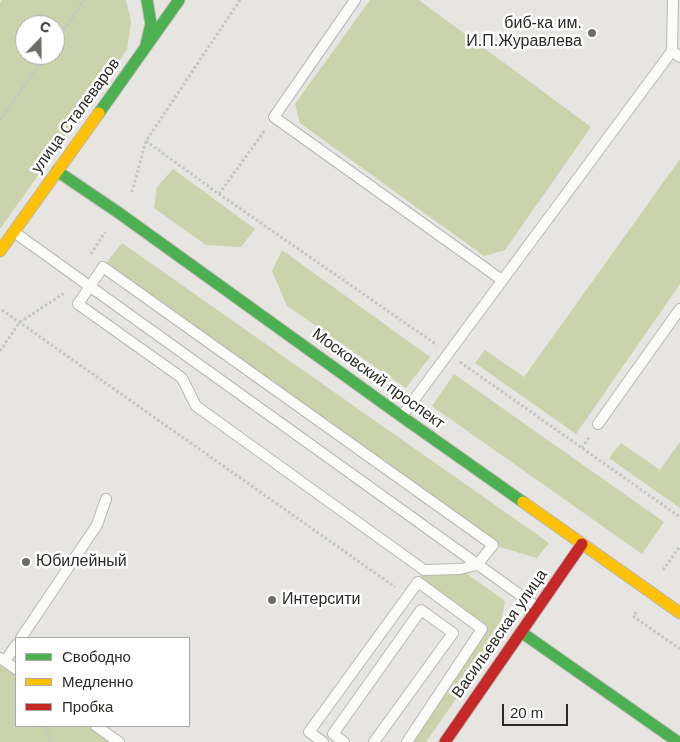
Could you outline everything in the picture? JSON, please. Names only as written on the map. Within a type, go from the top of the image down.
[{"type":"street","points":[[146,47],[151,24],[147,0]]},
{"type":"street","name":"улица Сталеваров","points":[[0,250],[179,0]]},
{"type":"street","name":"Московский проспект","points":[[57,171],[119,213],[680,613]]},
{"type":"street","name":"Васильевская улица","points":[[445,742],[582,544]]},
{"type":"street","points":[[521,632],[678,742]]},
{"type":"lane","points":[[355,0],[274,117],[502,280]]},
{"type":"lane","points":[[402,416],[502,280],[676,54],[673,0]]},
{"type":"lane","points":[[14,232],[538,608]]},
{"type":"lane","points":[[103,267],[493,545],[477,565],[460,569],[424,570],[196,406],[182,378],[78,304],[103,267]]},
{"type":"lane","points":[[598,424],[680,309]]},
{"type":"lane","points":[[22,637],[97,525],[106,499]]},
{"type":"lane","points":[[323,742],[309,732],[418,582],[482,629],[407,742]]},
{"type":"lane","points":[[344,742],[333,734],[421,610],[453,633],[374,742]]},
{"type":"lane","points":[[15,646],[3,660],[15,668]]},
{"type":"lane","points":[[97,727],[119,742]]},
{"type":"path","points":[[65,28],[84,0]]},
{"type":"path","points":[[131,194],[146,141],[240,0]]},
{"type":"path","points":[[0,120],[39,65]]},
{"type":"path","points":[[219,194],[274,117]]},
{"type":"path","points":[[146,141],[680,518]]},
{"type":"path","points":[[90,257],[106,232]]},
{"type":"path","points":[[0,351],[20,322],[66,292]]},
{"type":"path","points":[[2,310],[408,596]]},
{"type":"path","points":[[663,570],[680,546]]},
{"type":"path","points":[[638,609],[633,616],[680,649]]},
{"type":"path","points":[[46,727],[50,742]]},
{"type":"green space","points":[[2,0],[126,0],[131,21],[127,50],[0,229],[0,3]]},
{"type":"green space","points":[[370,0],[419,0],[591,127],[505,250],[484,256],[300,123],[295,104]]},
{"type":"green space","points":[[680,159],[680,284],[576,434],[475,363],[485,350],[524,377]]},
{"type":"green space","points":[[173,169],[255,229],[241,247],[206,245],[154,208],[157,187]]},
{"type":"green space","points":[[122,243],[549,543],[537,558],[493,545],[103,267]]},
{"type":"green space","points":[[282,250],[430,357],[406,388],[287,306],[272,271]]},
{"type":"green space","points":[[454,374],[664,522],[642,554],[432,406]]},
{"type":"green space","points":[[680,442],[680,508],[609,458],[621,443],[660,470]]},
{"type":"green space","points":[[460,569],[505,601],[497,640],[426,742],[407,742],[481,629],[418,582],[424,570]]},
{"type":"green space","points":[[0,663],[15,673],[15,727],[90,727],[112,742],[0,742]]},
{"type":"traffic: fast","points":[[146,45],[151,24],[147,0]]},
{"type":"traffic: fast","points":[[99,113],[179,0]]},
{"type":"traffic: fast","points":[[57,171],[119,213],[523,502]]},
{"type":"traffic: fast","points":[[521,632],[678,742]]},
{"type":"traffic: slow","points":[[0,251],[99,113]]},
{"type":"traffic: slow","points":[[523,502],[680,613]]},
{"type":"traffic: jam","points":[[445,742],[582,544]]},
{"type":"place","name":"биб-ка им. И.П.Журавлева","points":[[592,33]]},
{"type":"place","name":"Юбилейный","points":[[26,562]]},
{"type":"place","name":"Интерсити","points":[[272,600]]}]
